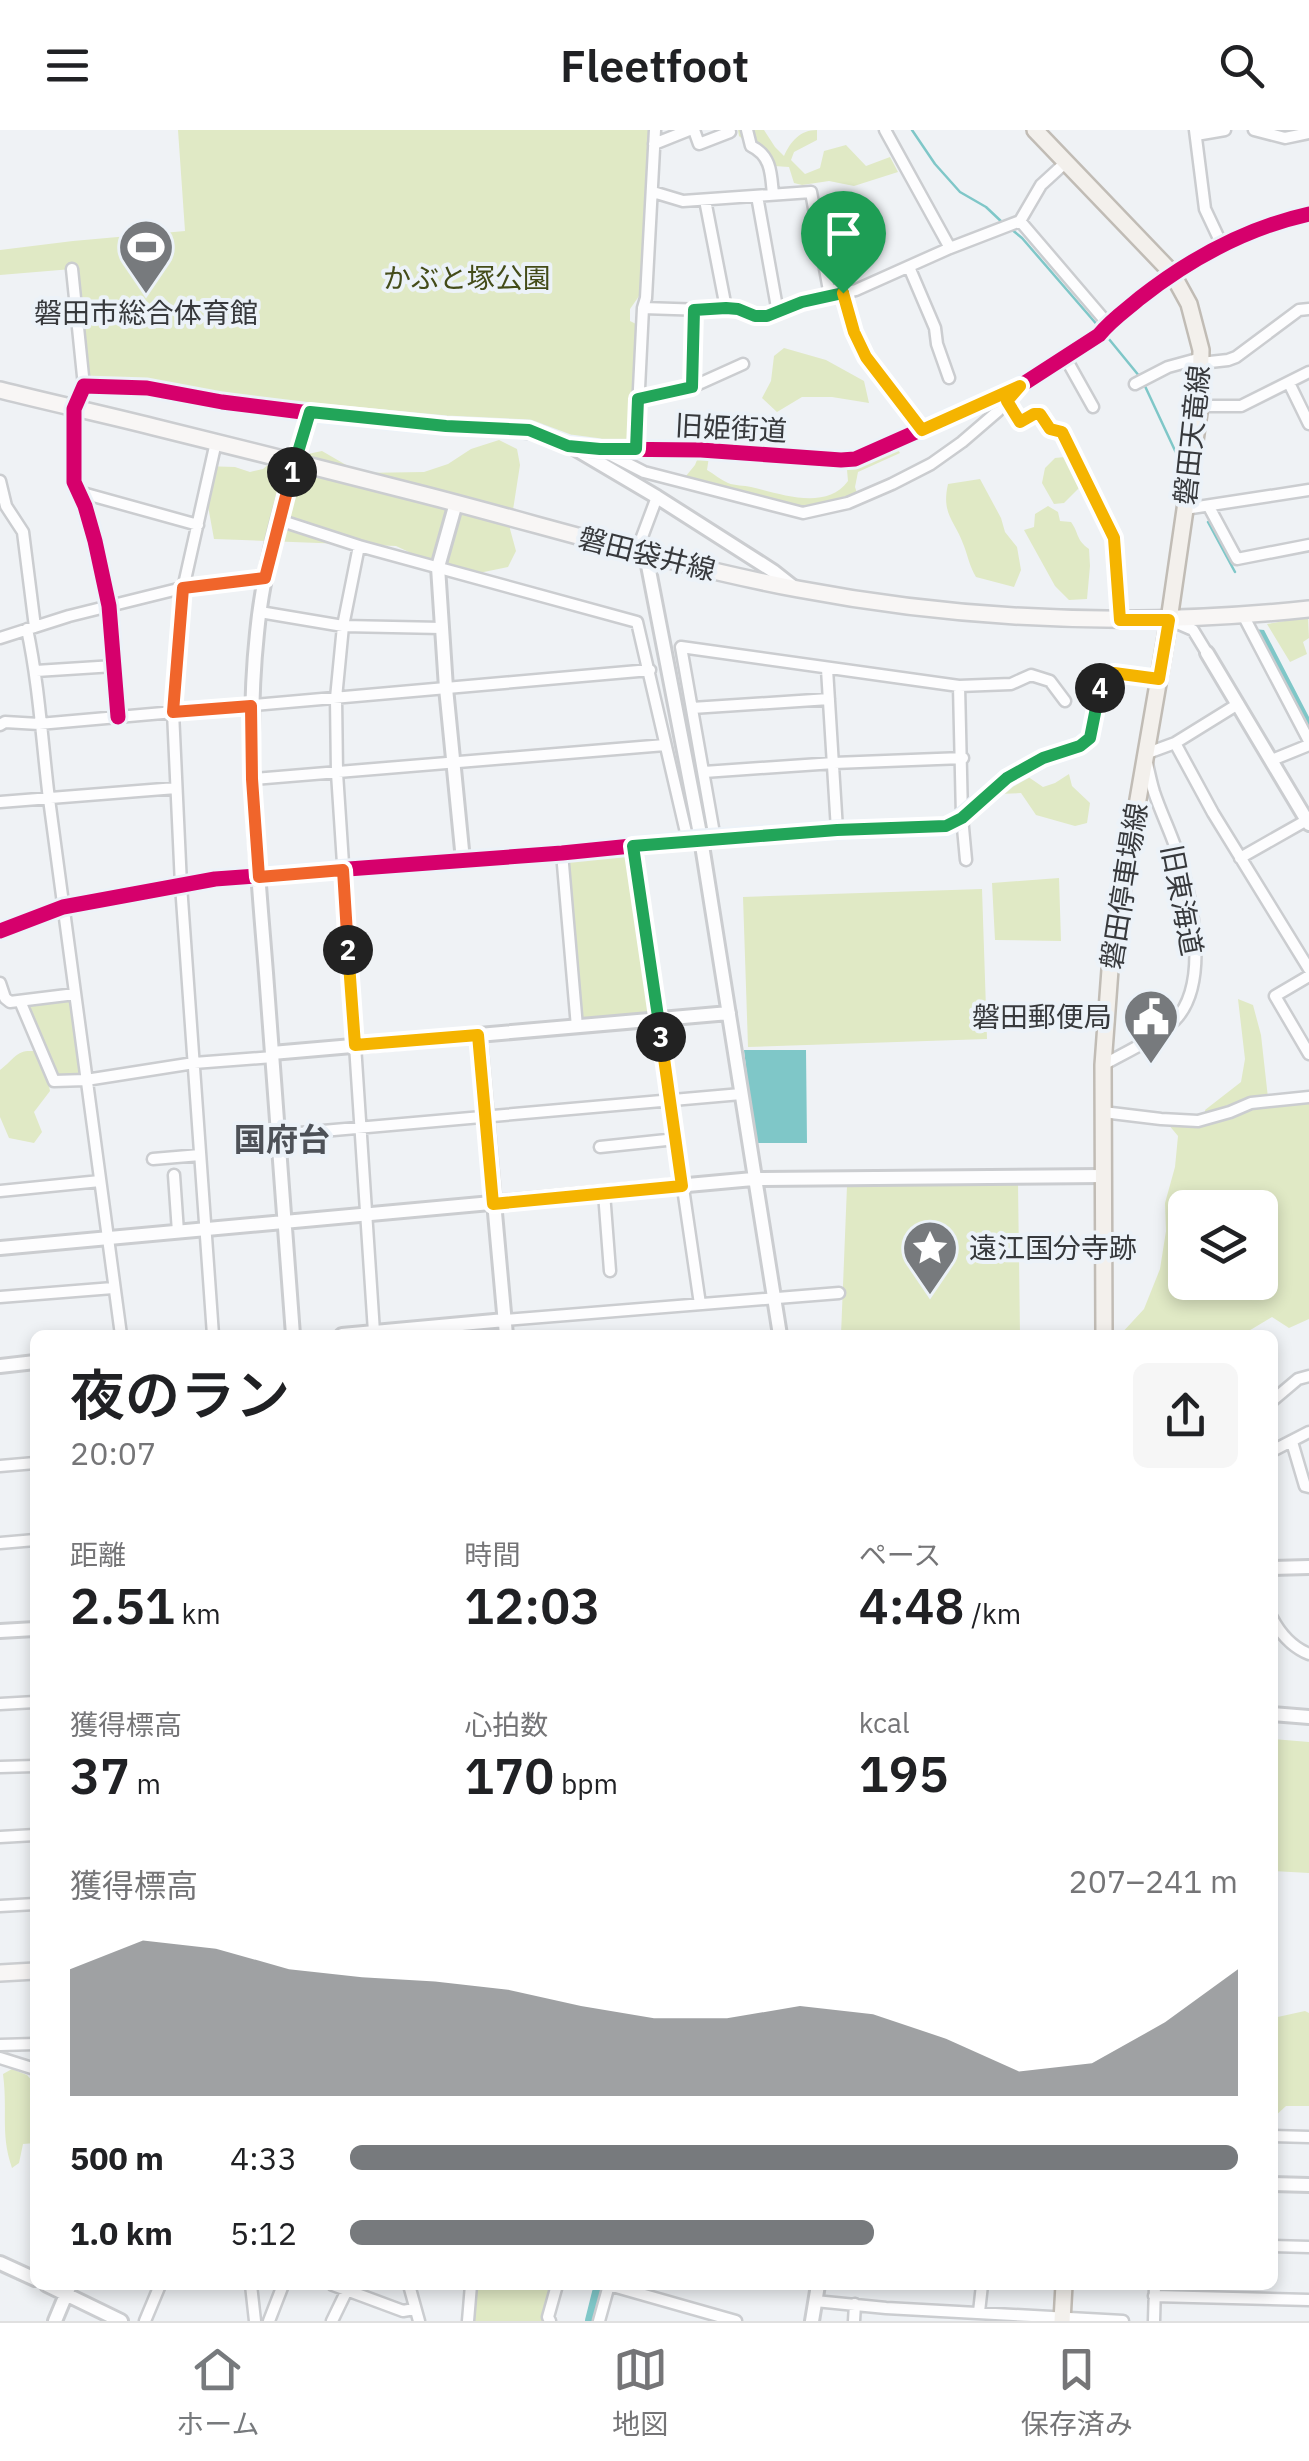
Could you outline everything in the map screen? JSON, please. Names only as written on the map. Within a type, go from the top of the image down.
[{"type":"main road","name":"磐田天竜線","points":[[1035,130],[1172,273],[1194,319],[1201,361],[1200,406],[1169,620]]},
{"type":"main road","name":"磐田袋井線","points":[[0,390],[295,461],[641,554],[795,588],[932,609],[1043,617],[1169,620],[1309,610]]},
{"type":"main road","name":"磐田停車場線","points":[[1104,1330],[1103,1065],[1111,956],[1169,620]]},
{"type":"main road","points":[[0,1973],[30,1970]]},
{"type":"main road","points":[[1062,2320],[1064,2290]]},
{"type":"street","points":[[636,449],[654,130]]},
{"type":"street","points":[[654,144],[692,130],[698,144],[730,132]]},
{"type":"street","points":[[747,130],[751,146],[767,158],[772,195]]},
{"type":"street","points":[[885,130],[950,248]]},
{"type":"street","points":[[1222,245],[1205,209],[1195,133],[1226,130]]},
{"type":"street","points":[[1254,130],[1285,138],[1309,133]]},
{"type":"street","points":[[643,308],[726,308],[767,316],[802,302],[879,282],[950,248],[1020,221],[1040,185],[1065,163]]},
{"type":"street","points":[[653,192],[682,201],[811,192],[830,296]]},
{"type":"street","points":[[757,196],[778,312]]},
{"type":"street","points":[[704,200],[726,308]]},
{"type":"street","points":[[1172,273],[1262,227],[1309,214]]},
{"type":"street","points":[[1020,221],[1108,324]]},
{"type":"street","points":[[909,267],[936,328],[937,344],[949,378]]},
{"type":"street","points":[[72,268],[84,386],[74,409],[74,482],[95,540],[109,606],[118,717]]},
{"type":"street","name":"旧姫街道","points":[[84,386],[147,388],[310,412],[529,430],[568,446],[842,460],[869,454],[1020,386],[1099,335],[1172,273]]},
{"type":"street","points":[[843,293],[866,357],[922,430]]},
{"type":"street","points":[[1135,384],[1182,361],[1236,357],[1299,310],[1309,309]]},
{"type":"street","points":[[692,387],[694,310]]},
{"type":"street","points":[[1065,357],[1093,408]]},
{"type":"street","points":[[638,399],[692,387],[744,364]]},
{"type":"street","points":[[1200,406],[1241,406],[1309,372]]},
{"type":"street","points":[[1290,383],[1309,424]]},
{"type":"street","points":[[600,449],[644,472],[803,513],[848,503],[932,464],[962,442],[1020,386]]},
{"type":"street","points":[[1007,401],[1020,422],[1040,414],[1050,429],[1062,432],[1114,538],[1120,620]]},
{"type":"street","points":[[294,1330],[252,779],[251,706],[265,578],[310,412]]},
{"type":"street","points":[[213,1330],[181,884],[173,712],[183,588],[216,442]]},
{"type":"street","points":[[568,446],[657,497],[795,588]]},
{"type":"street","points":[[0,481],[6,506],[24,532],[39,724],[120,1330]]},
{"type":"street","points":[[1185,509],[1309,490]]},
{"type":"street","points":[[79,492],[198,524]]},
{"type":"street","points":[[657,497],[641,554],[701,840],[779,1330]]},
{"type":"street","points":[[456,503],[438,567],[462,860]]},
{"type":"street","points":[[1210,506],[1238,559],[1309,546]]},
{"type":"street","points":[[279,520],[359,546],[638,622],[666,744],[701,840]]},
{"type":"street","points":[[359,546],[343,626],[336,698],[337,773],[374,1330]]},
{"type":"street","points":[[0,638],[183,588],[265,578]]},
{"type":"street","points":[[260,612],[343,626],[442,628]]},
{"type":"street","points":[[1242,615],[1309,743],[1272,760]]},
{"type":"street","points":[[1169,620],[1193,630],[1308,822],[1240,858]]},
{"type":"street","points":[[701,840],[704,772],[681,648],[959,686],[1011,684],[1031,675],[1050,681],[1065,701]]},
{"type":"street","points":[[36,671],[114,666]]},
{"type":"street","points":[[827,669],[837,830]]},
{"type":"street","points":[[0,725],[650,670]]},
{"type":"street","points":[[0,931],[63,907],[216,879],[837,830],[946,826],[962,818],[1007,778],[1090,738],[1100,686],[1106,675],[1159,679]]},
{"type":"street","points":[[959,686],[966,860]]},
{"type":"street","points":[[692,708],[829,699]]},
{"type":"street","points":[[1145,754],[1174,743],[1238,704]]},
{"type":"street","points":[[1174,743],[1212,814],[1309,972],[1275,996],[1309,1054]]},
{"type":"street","points":[[252,779],[666,744]]},
{"type":"street","name":"旧東海道","points":[[1103,1065],[1176,1019],[1188,999],[1196,965],[1181,864],[1145,754]]},
{"type":"street","points":[[704,772],[963,758]]},
{"type":"street","points":[[0,802],[176,788]]},
{"type":"street","points":[[633,846],[700,1304]]},
{"type":"street","points":[[562,853],[577,1027]]},
{"type":"street","points":[[0,983],[10,1002],[75,994]]},
{"type":"street","points":[[20,1002],[54,1081],[355,1045],[729,1013]]},
{"type":"street","points":[[478,1035],[505,1328]]},
{"type":"street","points":[[277,1135],[741,1094]]},
{"type":"street","points":[[1104,1112],[1198,1121],[1252,1103],[1309,1096]]},
{"type":"street","points":[[600,1147],[676,1140]]},
{"type":"street","points":[[153,1160],[200,1155]]},
{"type":"street","points":[[174,1175],[178,1232]]},
{"type":"street","points":[[0,1248],[753,1179],[1103,1176]]},
{"type":"street","points":[[0,1191],[100,1181]]},
{"type":"street","points":[[604,1194],[610,1271]]},
{"type":"street","points":[[0,1298],[114,1288]]},
{"type":"street","points":[[440,1330],[505,1328],[700,1304],[839,1293]]},
{"type":"street","points":[[0,1366],[30,1363]]},
{"type":"street","points":[[1278,1396],[1298,1378],[1309,1376]]},
{"type":"street","points":[[1278,1448],[1309,1432]]},
{"type":"street","points":[[1292,1442],[1305,1486],[1309,1487]]},
{"type":"street","points":[[0,1466],[30,1463]]},
{"type":"street","points":[[0,1544],[30,1541]]},
{"type":"street","points":[[1278,1568],[1309,1567]]},
{"type":"street","points":[[1278,1627],[1298,1650],[1309,1654]]},
{"type":"street","points":[[0,1631],[30,1629]]},
{"type":"street","points":[[0,1704],[30,1702]]},
{"type":"street","points":[[1278,1715],[1309,1718]]},
{"type":"street","points":[[0,1768],[30,1766]]},
{"type":"street","points":[[0,1837],[30,1834]]},
{"type":"street","points":[[0,1906],[30,1904]]},
{"type":"street","points":[[0,2045],[30,2044]]},
{"type":"street","points":[[0,2058],[30,2067]]},
{"type":"street","points":[[1278,2136],[1309,2137]]},
{"type":"street","points":[[1278,2184],[1309,2185]]},
{"type":"street","points":[[1278,2246],[1309,2247]]},
{"type":"street","points":[[0,2263],[30,2278]]},
{"type":"street","points":[[55,2321],[68,2290],[121,2321]]},
{"type":"street","points":[[146,2321],[158,2290]]},
{"type":"street","points":[[252,2290],[255,2321]]},
{"type":"street","points":[[269,2321],[281,2290]]},
{"type":"street","points":[[332,2321],[347,2290]]},
{"type":"street","points":[[353,2290],[417,2315]]},
{"type":"street","points":[[410,2290],[417,2315]]},
{"type":"street","points":[[468,2321],[471,2290]]},
{"type":"street","points":[[550,2321],[556,2290]]},
{"type":"street","points":[[599,2321],[608,2290]]},
{"type":"street","points":[[627,2290],[736,2321]]},
{"type":"street","points":[[812,2321],[817,2290]]},
{"type":"street","points":[[979,2312],[981,2290]]},
{"type":"street","points":[[1154,2321],[1154,2290],[1309,2300]]},
{"type":"street","points":[[814,2301],[1124,2321]]},
{"type":"street","points":[[854,2321],[855,2304]]},
{"type":"street","points":[[886,2308],[886,2321]]},
{"type":"green space","name":"かぶと塚公園","points":[[178,130],[651,130],[644,289],[630,309],[630,321],[638,325],[641,342],[631,405],[637,428],[629,443],[600,449],[547,436],[84,386],[72,269],[0,275],[0,250],[185,231]]},
{"type":"green space","points":[[738,130],[764,130],[784,156],[797,137],[817,130],[817,140],[794,152],[791,160],[805,174],[820,168],[824,151],[846,145],[866,166],[890,157],[898,172],[854,186],[829,181],[794,183],[789,167],[774,166],[739,136]]},
{"type":"green space","points":[[784,348],[826,360],[864,381],[869,403],[802,397],[777,412],[762,398],[771,381],[774,356]]},
{"type":"green space","points":[[499,440],[517,449],[520,465],[510,529],[516,551],[508,567],[479,573],[426,560],[396,546],[214,539],[204,466],[235,467],[250,472],[263,469],[277,457],[322,451],[360,473],[424,472]]},
{"type":"green space","points":[[896,447],[900,453],[858,472],[857,493],[840,505],[789,510],[686,476],[699,455],[710,450],[707,470],[728,483],[816,498],[828,496],[848,481],[846,459]]},
{"type":"green space","points":[[1074,456],[1081,486],[1064,503],[1054,504],[1042,483],[1045,468],[1055,458]]},
{"type":"green space","points":[[980,479],[1005,532],[1017,547],[1021,570],[1014,587],[976,577],[948,510],[948,484]]},
{"type":"green space","points":[[1048,506],[1058,512],[1060,521],[1071,522],[1089,549],[1087,599],[1069,600],[1055,586],[1024,530],[1034,527],[1035,514]]},
{"type":"green space","points":[[1308,617],[1309,638],[1303,642],[1307,654],[1290,662],[1267,624]]},
{"type":"green space","points":[[1024,774],[1043,787],[1069,774],[1072,786],[1090,803],[1087,823],[1075,826],[1036,815],[1021,793],[998,794],[1004,782]]},
{"type":"green space","points":[[626,851],[630,856],[652,1012],[582,1018],[567,860],[570,855]]},
{"type":"green space","points":[[1059,878],[1061,941],[995,940],[992,883]]},
{"type":"green space","points":[[982,889],[987,1039],[748,1047],[743,897]]},
{"type":"green space","points":[[75,994],[86,1074],[54,1081],[43,1059],[50,1091],[34,1112],[42,1132],[34,1143],[9,1138],[0,1117],[0,1070],[21,1053],[40,1052],[20,1001]]},
{"type":"green space","points":[[1238,999],[1253,1005],[1261,1035],[1268,1098],[1309,1095],[1309,1319],[1289,1328],[1272,1317],[1250,1330],[1125,1330],[1144,1309],[1160,1269],[1168,1192],[1168,1300],[1278,1300],[1278,1190],[1169,1190],[1178,1136],[1163,1118],[1205,1118],[1205,1110],[1241,1082],[1245,1059]]},
{"type":"green space","points":[[1018,1183],[1020,1330],[841,1330],[847,1186]]},
{"type":"green space","points":[[1278,1739],[1309,1742],[1309,1873],[1278,1871]]},
{"type":"green space","points":[[1309,2013],[1309,2106],[1286,2106],[1278,2113],[1278,2017]]},
{"type":"green space","points":[[12,2069],[30,2078],[30,2143],[23,2144],[19,2163],[12,2168],[6,2144],[3,2074]]},
{"type":"green space","points":[[471,2290],[556,2290],[548,2321],[468,2321]]},
{"type":"water","points":[[1254,629],[1264,630],[1309,717],[1309,738]]},
{"type":"water","points":[[744,1050],[806,1050],[807,1143],[755,1143]]},
{"type":"waterway","points":[[912,130],[960,192],[986,207],[1004,224]]},
{"type":"waterway","points":[[1011,229],[1099,327]]},
{"type":"waterway","points":[[1104,333],[1140,377]]},
{"type":"waterway","points":[[1144,384],[1178,457]]},
{"type":"waterway","points":[[1208,522],[1235,572]]},
{"type":"waterway","points":[[594,2321],[602,2290]]},
{"type":"cycle path","points":[[118,717],[109,606],[95,541],[74,482],[74,409],[84,386],[147,388],[310,413],[529,430],[569,445],[600,449],[855,459],[1020,386],[1099,335],[1140,298],[1199,258],[1263,227],[1309,214]]},
{"type":"cycle path","points":[[0,931],[63,907],[215,879],[701,839],[946,827],[1007,778],[1043,758],[1080,746],[1090,737],[1105,675],[1159,679]]},
{"type":"place","name":"磐田市総合体育館","points":[[146,296]]},
{"type":"place","name":"磐田郵便局","points":[[1151,1066]]},
{"type":"place","name":"遠江国分寺跡","points":[[930,1297]]},
{"type":"district","name":"国府台","points":[[282,1140]]},
{"type":"route","points":[[843,293],[866,357],[922,430],[1020,386],[1007,401],[1020,422],[1040,414],[1050,429],[1062,432],[1114,538],[1120,620],[1169,620],[1159,679],[1106,675],[1100,686],[1090,738],[1007,778],[962,818],[946,826],[633,846],[682,1186],[493,1204],[478,1035],[355,1045],[343,870],[259,877],[251,706],[173,712],[183,588],[265,578],[310,412],[529,430],[568,446],[636,449],[638,399],[692,387],[694,310],[726,308],[767,316],[802,302],[843,293]]}]
